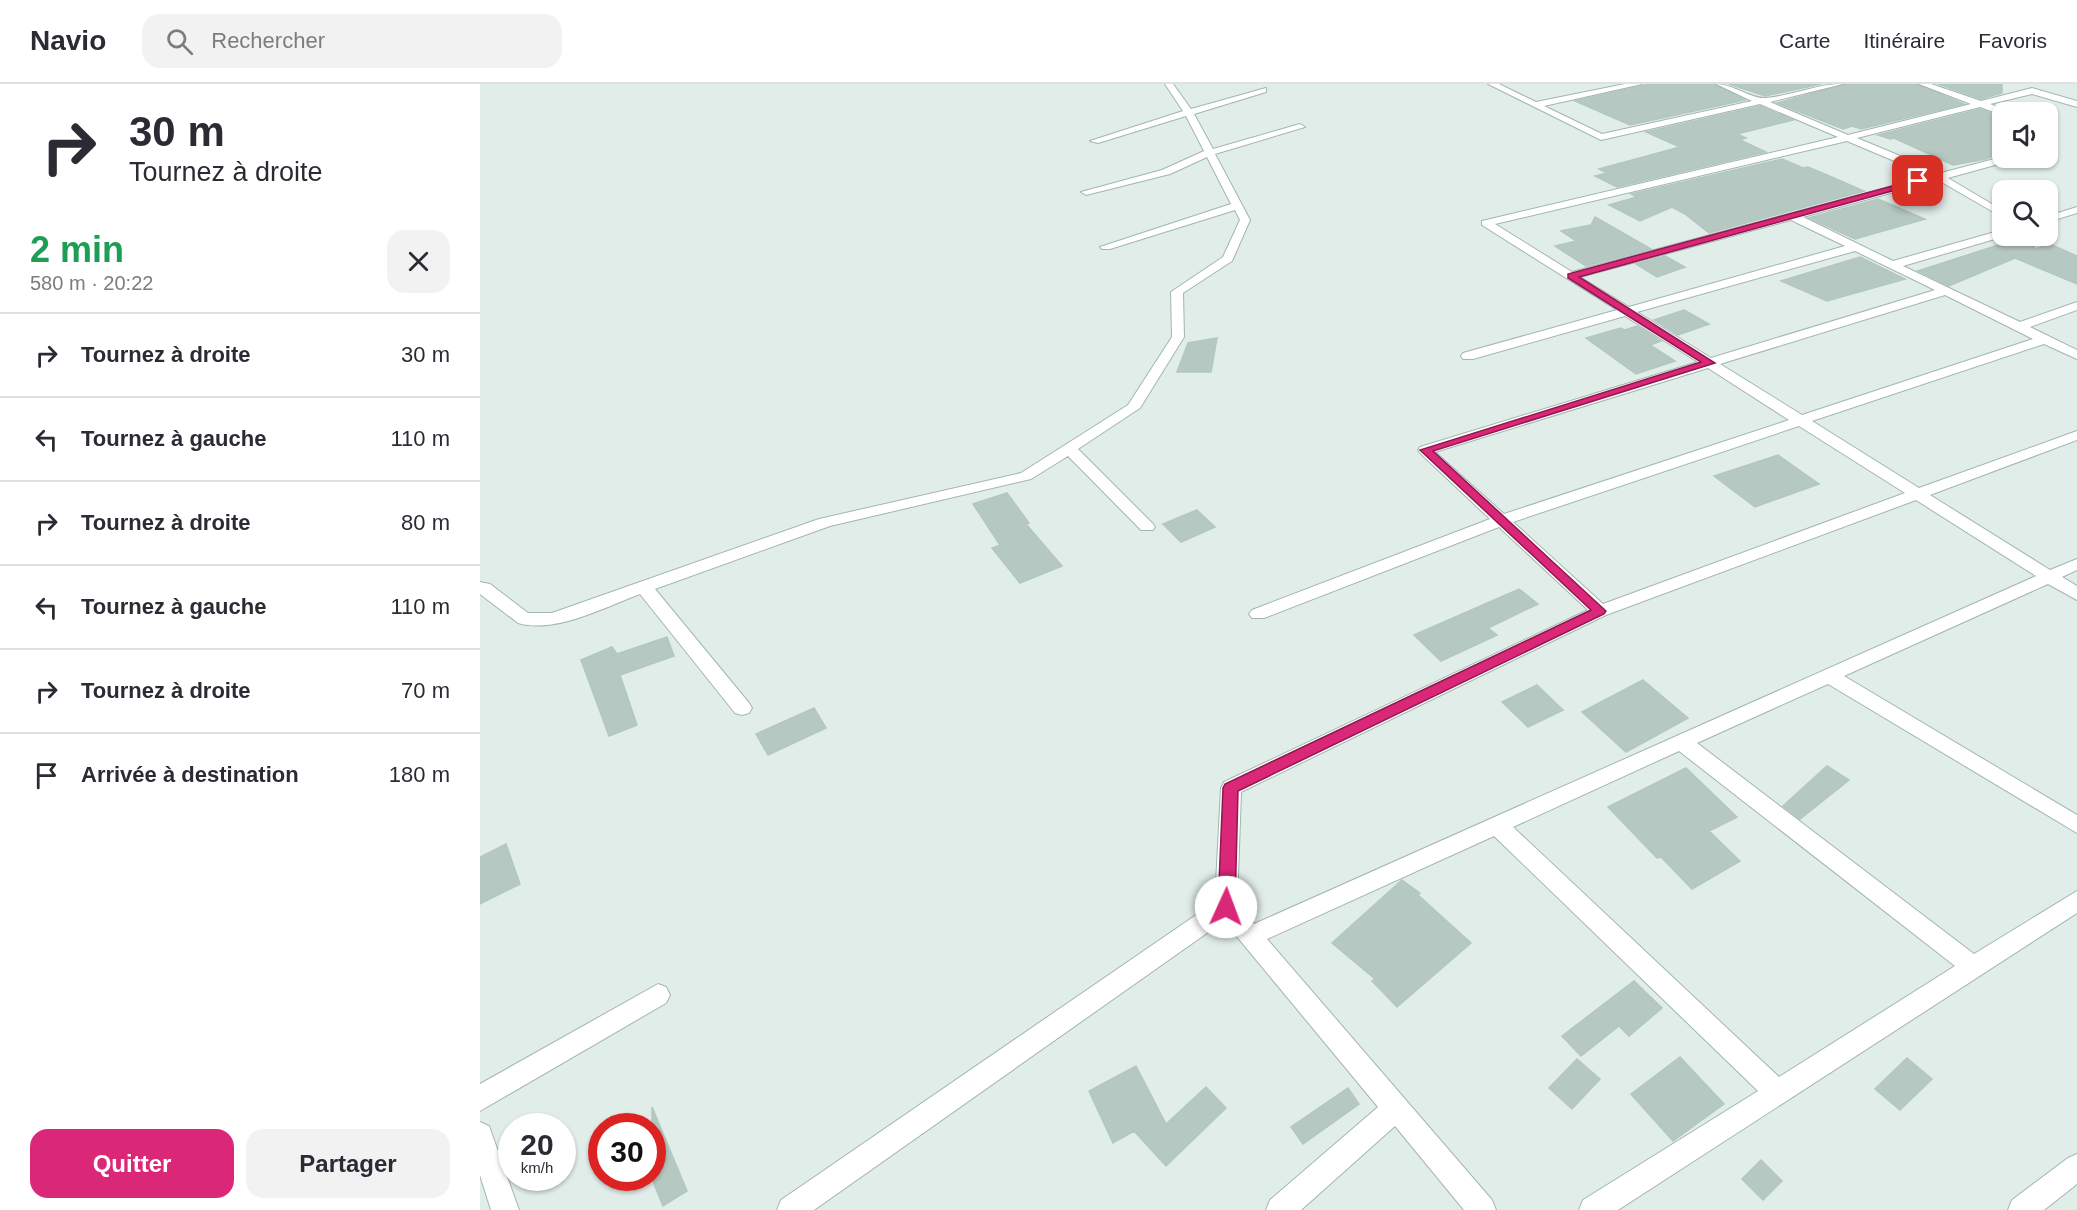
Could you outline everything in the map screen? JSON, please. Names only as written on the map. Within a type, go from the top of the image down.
[{"type":"street","points":[[480,588],[484,588],[524,619],[553,619],[825,522],[1026,476],[1133,408],[1178,337],[1177,292],[1228,259],[1245,220],[1189,113],[1169,84]]},
{"type":"street","points":[[1492,84],[1601,137],[1839,84]]},
{"type":"street","points":[[1535,105],[1638,84]]},
{"type":"street","points":[[1720,84],[1851,137],[1939,176],[1992,208]]},
{"type":"street","points":[[1923,84],[1992,108]]},
{"type":"street","points":[[2077,104],[2034,88],[1851,137],[1486,223],[2077,594]]},
{"type":"street","points":[[1095,141],[1263,90]]},
{"type":"street","points":[[1086,192],[1166,172],[1209,153],[1299,127]]},
{"type":"street","points":[[1571,276],[1992,162]]},
{"type":"street","points":[[1106,247],[1237,206]]},
{"type":"street","points":[[2058,216],[2077,210]]},
{"type":"street","points":[[1792,216],[2077,355]]},
{"type":"street","points":[[1892,265],[1992,236]]},
{"type":"street","points":[[1468,356],[1856,247]]},
{"type":"street","points":[[1600,611],[1425,450],[1946,291]]},
{"type":"street","points":[[2019,327],[2077,306]]},
{"type":"street","points":[[1258,614],[1502,520],[2045,339]]},
{"type":"street","points":[[1482,1210],[1226,907],[1231,788],[1600,611],[2077,435]]},
{"type":"street","points":[[1069,448],[1147,527]]},
{"type":"street","points":[[1250,936],[2077,564]]},
{"type":"street","points":[[644,587],[742,708]]},
{"type":"street","points":[[1828,676],[2077,825]]},
{"type":"street","points":[[1681,742],[1973,967]]},
{"type":"street","points":[[1497,825],[1777,1092]]},
{"type":"street","points":[[1593,1210],[2077,901]]},
{"type":"street","points":[[791,1210],[1226,907]]},
{"type":"street","points":[[480,1098],[658,995]]},
{"type":"street","points":[[1280,1210],[1396,1108]]},
{"type":"street","points":[[480,1135],[505,1210]]},
{"type":"street","points":[[2022,1210],[2077,1167]]},
{"type":"building","points":[[1650,84],[1714,84],[1745,100],[1630,125],[1575,101]]},
{"type":"building","points":[[1729,84],[1821,84],[1765,96]]},
{"type":"building","points":[[1845,84],[1917,84],[1964,104],[1861,129],[1852,126],[1843,129],[1777,103]]},
{"type":"building","points":[[1938,84],[2002,84],[2002,93],[1981,99]]},
{"type":"building","points":[[1760,106],[1793,120],[1737,134],[1746,138],[1740,140],[1766,152],[1617,187],[1595,176],[1607,173],[1599,169],[1680,147],[1646,132]]},
{"type":"building","points":[[1980,109],[1992,113],[1992,157],[1953,165],[1894,138],[1878,135]]},
{"type":"building","points":[[1782,159],[1803,168],[1808,167],[1864,191],[1709,233],[1672,207],[1640,221],[1609,205],[1637,197],[1631,194]]},
{"type":"building","points":[[1878,199],[1925,219],[1855,239],[1809,218]]},
{"type":"building","points":[[1595,217],[1651,249],[1586,266],[1555,246],[1576,241],[1561,231],[1591,225]]},
{"type":"building","points":[[1995,246],[2034,246],[2035,249],[2054,246],[2077,256],[2077,284],[2015,258],[1949,286],[1918,271]]},
{"type":"building","points":[[1665,256],[1685,267],[1657,277],[1636,264]]},
{"type":"building","points":[[1860,257],[1905,279],[1827,301],[1781,281]]},
{"type":"building","points":[[1684,310],[1709,324],[1678,335],[1654,320]]},
{"type":"building","points":[[1637,326],[1661,341],[1650,345],[1675,361],[1636,374],[1586,338],[1621,328],[1625,330]]},
{"type":"building","points":[[1217,338],[1211,372],[1177,372],[1188,343]]},
{"type":"building","points":[[1778,455],[1819,484],[1755,507],[1714,476]]},
{"type":"building","points":[[1007,493],[1029,523],[1026,524],[1062,566],[1020,583],[992,548],[1000,545],[973,504]]},
{"type":"building","points":[[1197,510],[1215,527],[1181,542],[1163,524]]},
{"type":"building","points":[[1519,589],[1538,604],[1488,628],[1497,635],[1441,661],[1414,635]]},
{"type":"building","points":[[667,637],[674,656],[620,675],[637,725],[609,736],[581,660],[612,647],[617,654]]},
{"type":"building","points":[[1643,680],[1688,718],[1626,752],[1582,712]]},
{"type":"building","points":[[1537,685],[1563,710],[1528,727],[1502,702]]},
{"type":"building","points":[[814,708],[826,728],[768,755],[756,734]]},
{"type":"building","points":[[1827,766],[1849,780],[1800,819],[1783,806]]},
{"type":"building","points":[[1686,768],[1737,817],[1709,831],[1740,861],[1692,889],[1661,857],[1657,858],[1608,807]]},
{"type":"building","points":[[506,844],[520,884],[480,904],[480,857]]},
{"type":"building","points":[[1402,880],[1420,893],[1418,895],[1471,943],[1397,1007],[1372,981],[1375,979],[1332,943]]},
{"type":"building","points":[[1634,981],[1662,1008],[1629,1036],[1619,1026],[1581,1056],[1562,1036]]},
{"type":"building","points":[[1680,1057],[1724,1104],[1673,1141],[1631,1094]]},
{"type":"building","points":[[1907,1058],[1932,1079],[1900,1110],[1875,1089]]},
{"type":"building","points":[[1577,1059],[1600,1079],[1572,1109],[1549,1088]]},
{"type":"building","points":[[1136,1066],[1166,1124],[1206,1087],[1226,1108],[1166,1166],[1134,1131],[1113,1143],[1089,1091]]},
{"type":"building","points":[[1348,1088],[1359,1104],[1303,1144],[1291,1127]]},
{"type":"building","points":[[666,1141],[687,1191],[663,1206],[657,1191],[666,1191]]},
{"type":"building","points":[[1761,1160],[1782,1181],[1763,1200],[1742,1179]]},
{"type":"route","points":[[1226,907],[1231,788],[1600,611],[1425,450],[1710,363],[1571,276],[1918,181]]}]
